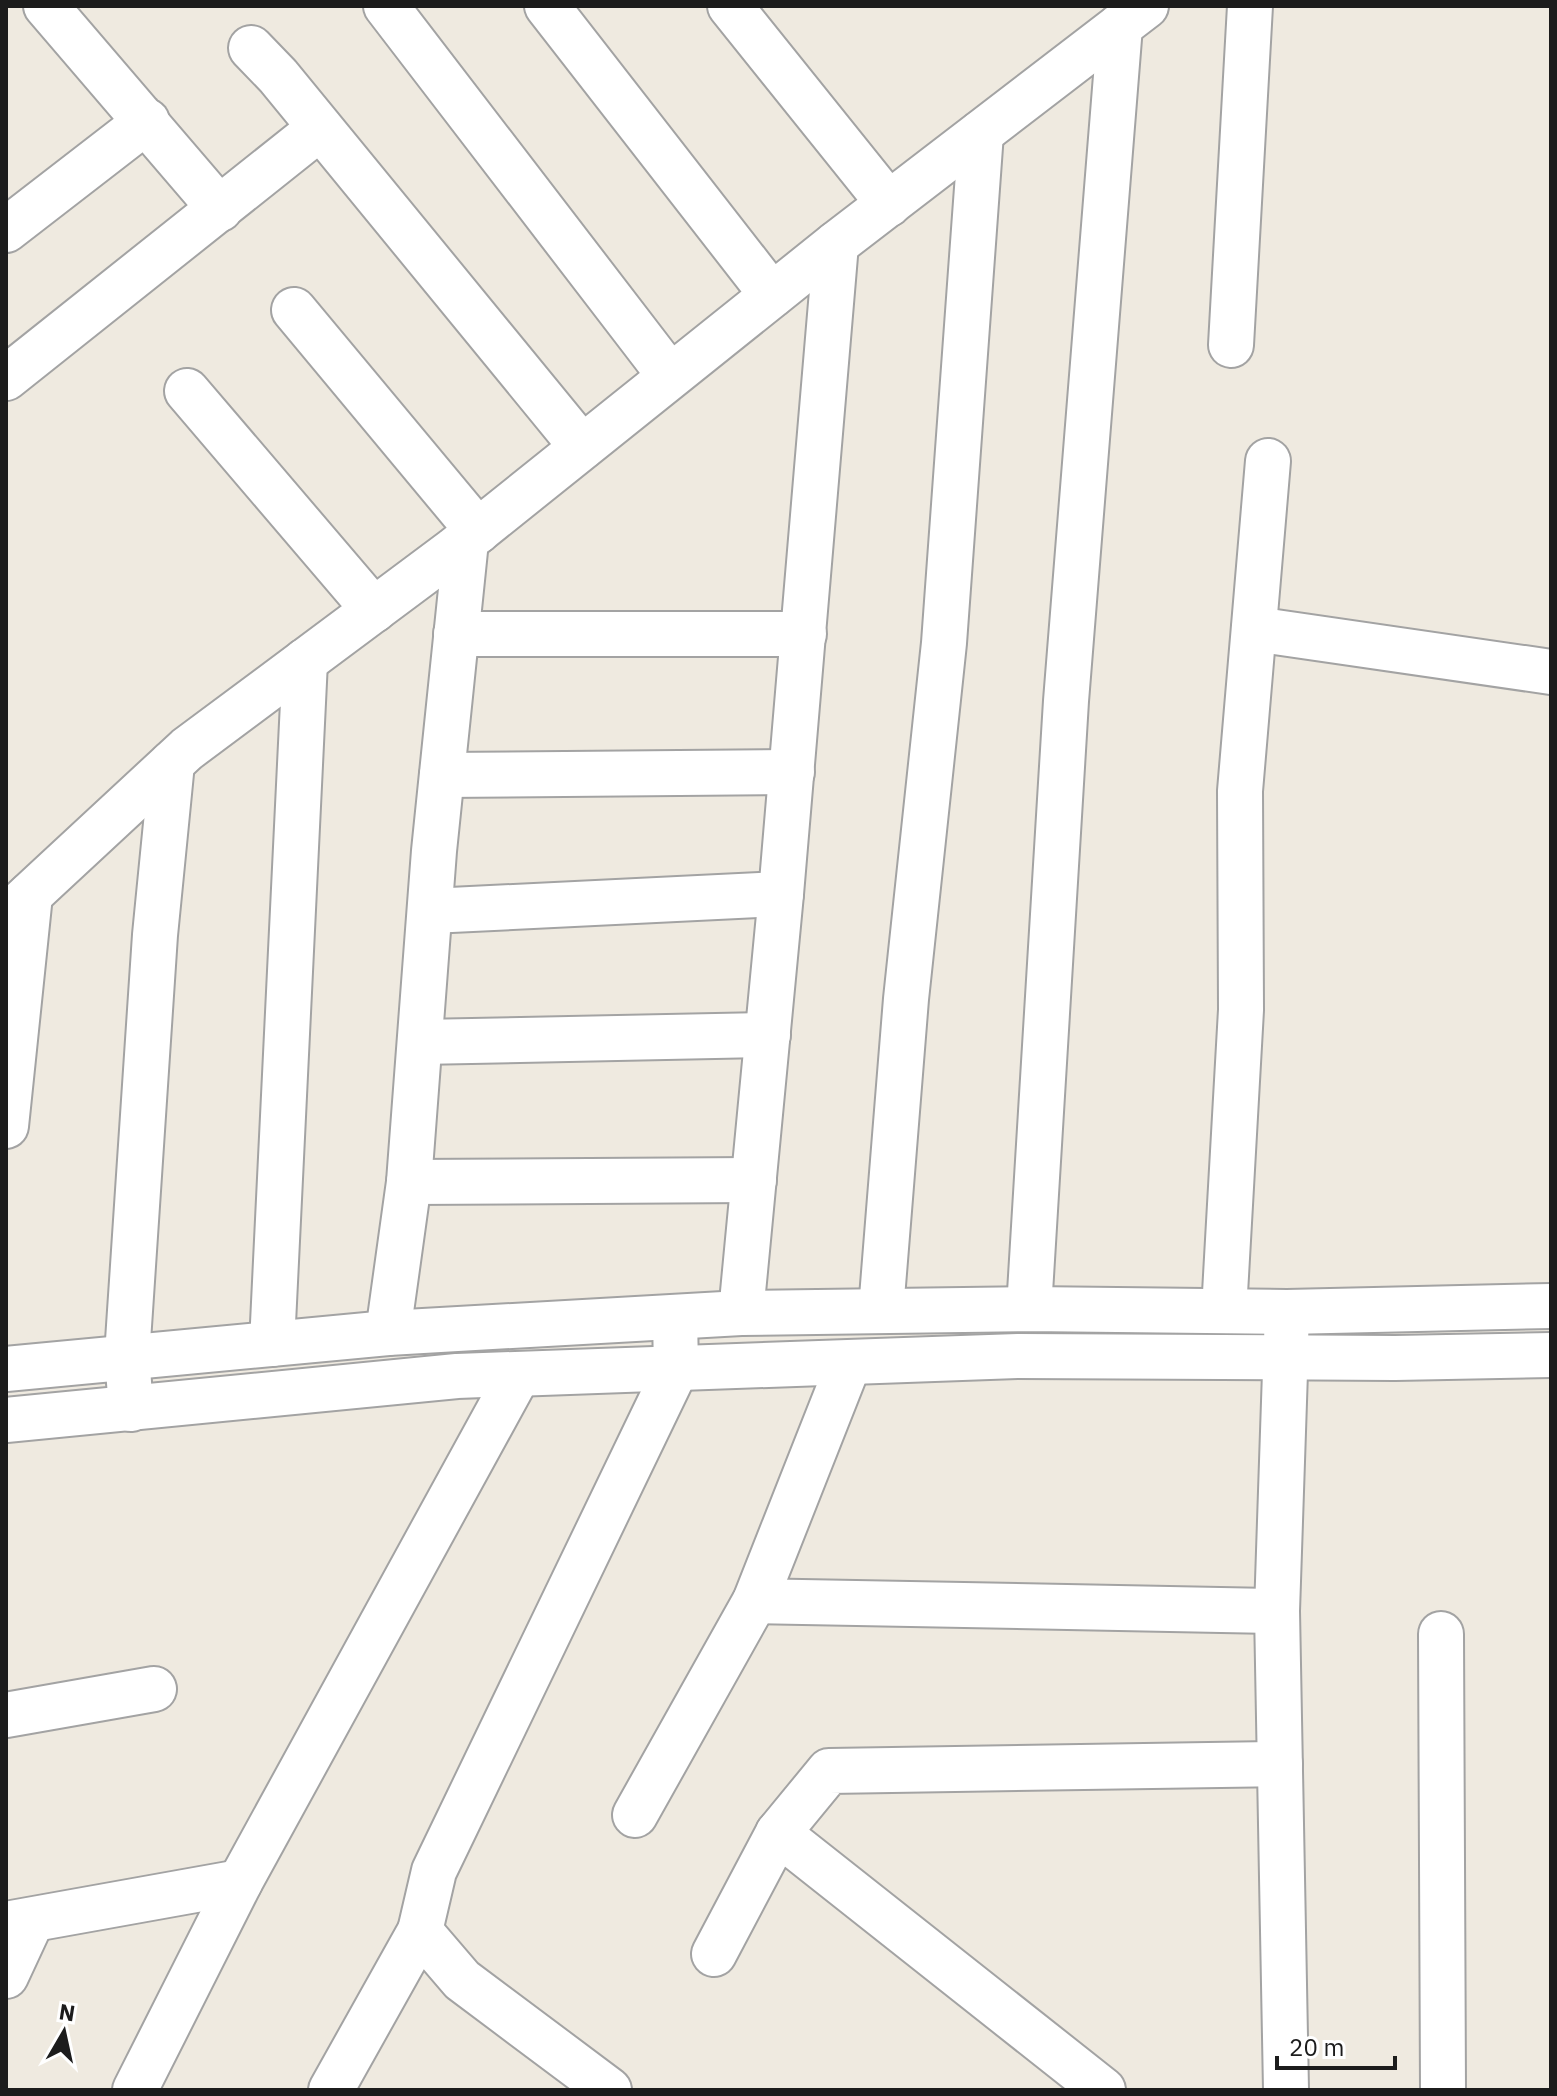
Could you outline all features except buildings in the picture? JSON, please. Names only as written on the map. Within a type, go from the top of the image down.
[{"type":"street","points":[[46,6],[220,209]]},
{"type":"street","points":[[386,6],[670,376]]},
{"type":"street","points":[[547,6],[772,295]]},
{"type":"street","points":[[730,6],[889,204]]},
{"type":"street","points":[[1231,345],[1250,6]]},
{"type":"street","points":[[6,1126],[18,906],[172,763],[472,536],[836,244],[1133,16]]},
{"type":"street","points":[[1029,1309],[1066,701],[1133,16]]},
{"type":"street","points":[[251,48],[582,447]]},
{"type":"street","points":[[6,230],[147,121]]},
{"type":"street","points":[[6,378],[320,128]]},
{"type":"street","points":[[881,1310],[906,999],[944,643],[981,133]]},
{"type":"street","points":[[741,1313],[792,772],[836,244]]},
{"type":"street","points":[[294,310],[472,536],[456,634],[409,1182],[388,1333]]},
{"type":"street","points":[[187,391],[374,610]]},
{"type":"street","points":[[1224,1311],[1241,1010],[1240,791],[1268,461]]},
{"type":"street","points":[[1254,629],[1551,672]]},
{"type":"street","points":[[456,634],[804,634]]},
{"type":"street","points":[[272,1344],[305,661]]},
{"type":"street","points":[[131,1409],[127,1356],[155,935],[172,763]]},
{"type":"street","points":[[442,775],[792,772]]},
{"type":"street","points":[[430,911],[781,894]]},
{"type":"street","points":[[420,1042],[768,1035]]},
{"type":"street","points":[[409,1182],[754,1180]]},
{"type":"street","points":[[6,1369],[388,1333],[741,1313],[1029,1309],[1287,1312],[1551,1306]]},
{"type":"street","points":[[1286,2090],[1277,1611],[1287,1312]]},
{"type":"street","points":[[331,2090],[420,1931],[434,1871],[676,1369],[675,1317]]},
{"type":"street","points":[[6,1420],[457,1376],[1018,1356],[1551,1355]]},
{"type":"street","points":[[635,1815],[755,1601],[849,1363]]},
{"type":"street","points":[[135,2090],[240,1882],[518,1375]]},
{"type":"street","points":[[755,1601],[1277,1611]]},
{"type":"street","points":[[1441,1634],[1443,2090]]},
{"type":"street","points":[[6,1715],[154,1689]]},
{"type":"street","points":[[714,1954],[778,1833],[829,1771],[1280,1764]]},
{"type":"street","points":[[778,1833],[1103,2090]]},
{"type":"street","points":[[6,1976],[19,1922],[240,1882]]},
{"type":"street","points":[[420,1931],[462,1980],[609,2090]]}]
